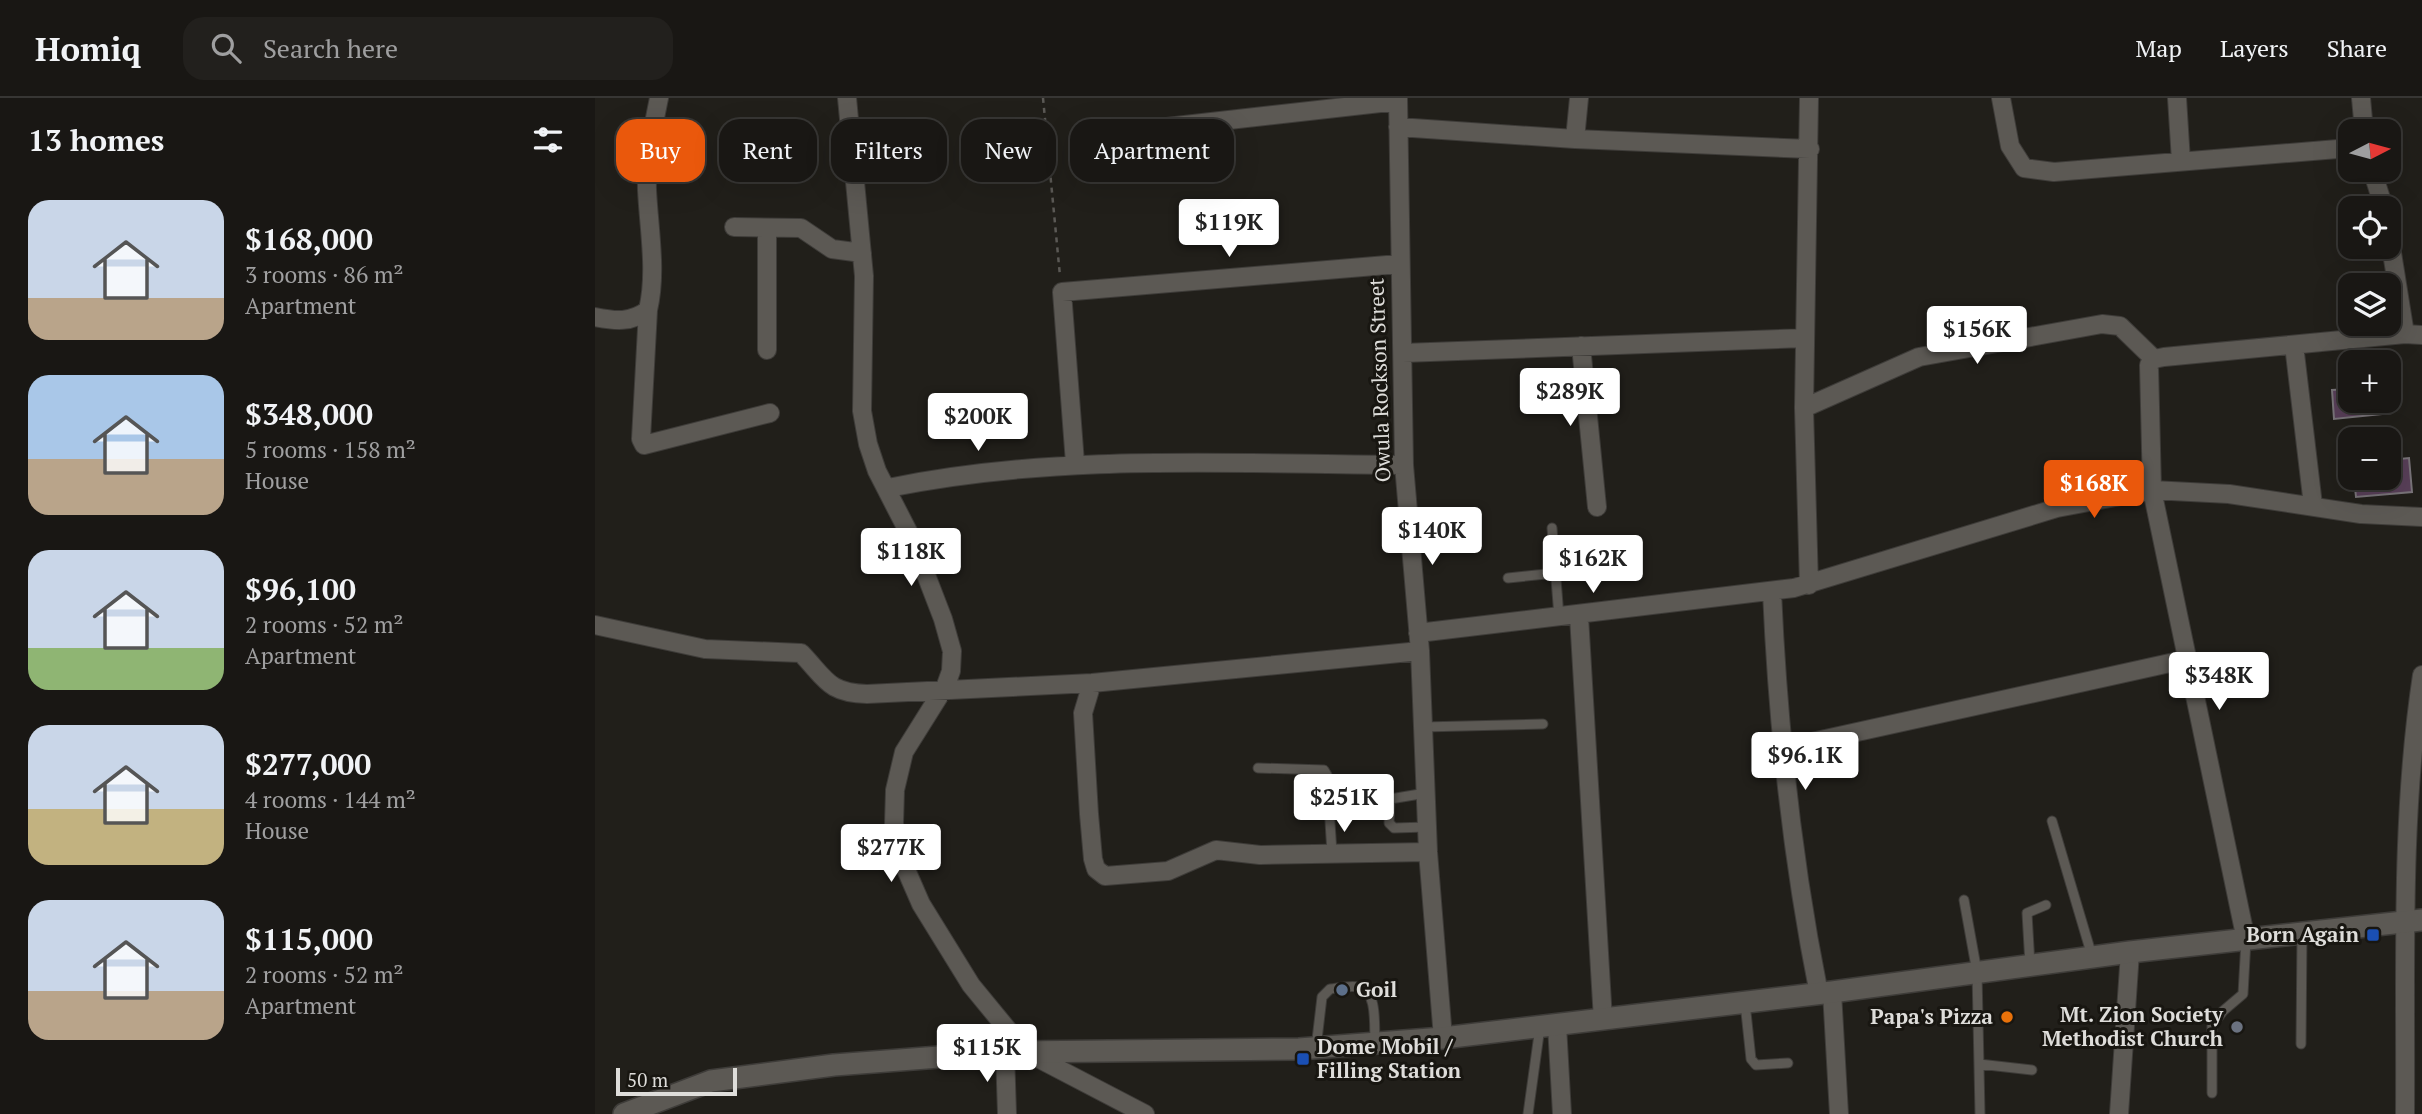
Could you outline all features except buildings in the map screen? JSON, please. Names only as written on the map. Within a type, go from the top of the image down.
[{"type":"main road","points":[[624,1114],[685,1089],[743,1076],[1016,1052],[1316,1048],[1443,1038],[1826,993],[2130,952],[2414,921]]},
{"type":"street","points":[[659,98],[647,187],[652,244],[641,439],[645,445],[770,413]]},
{"type":"street","points":[[847,98],[862,253],[865,329],[863,411],[868,444],[877,471],[913,541],[943,618],[951,651],[951,671],[942,693],[904,752],[895,790],[894,824],[904,865],[938,933],[1016,1052],[1145,1114]]},
{"type":"street","points":[[1575,139],[1579,98]]},
{"type":"street","points":[[1809,98],[1804,338],[1809,585]]},
{"type":"street","points":[[2001,98],[2010,146],[2024,168],[2053,172],[2338,149]]},
{"type":"street","points":[[2176,98],[2181,160]]},
{"type":"street","points":[[2361,98],[2363,119]]},
{"type":"street","points":[[1234,119],[1398,100]]},
{"type":"street","name":"Owula Rockson Street","points":[[1398,100],[1404,465],[1420,651],[1428,852],[1443,1038]]},
{"type":"street","points":[[1398,127],[1575,139],[1810,149]]},
{"type":"street","points":[[734,227],[801,228],[832,249],[862,253]]},
{"type":"street","points":[[767,228],[767,350]]},
{"type":"street","points":[[2246,940],[2152,490],[2149,365],[2154,359],[2413,334],[2395,259]]},
{"type":"street","points":[[1075,463],[1062,292],[1399,264]]},
{"type":"street","points":[[595,317],[612,321],[636,319],[648,310]]},
{"type":"street","points":[[1804,408],[1919,357],[2102,324],[2120,326],[2154,359]]},
{"type":"street","points":[[1403,353],[1804,338]]},
{"type":"street","points":[[2294,345],[2313,505]]},
{"type":"street","points":[[1581,346],[1597,507]]},
{"type":"street","points":[[888,488],[993,470],[1075,463],[1404,465]]},
{"type":"street","points":[[1418,633],[1579,616],[1809,585],[2046,511],[2152,490],[2178,489],[2313,505],[2361,514],[2422,517]]},
{"type":"street","points":[[1772,592],[1780,749],[1799,895],[1826,993],[1839,1114]]},
{"type":"street","points":[[1579,616],[1602,1020]]},
{"type":"street","points":[[595,625],[705,649],[801,653],[828,686],[845,694],[942,693],[1091,683],[1420,651]]},
{"type":"street","points":[[1780,749],[2188,659]]},
{"type":"street","points":[[2405,1114],[2414,921],[2412,759],[2422,675]]},
{"type":"street","points":[[1091,683],[1083,713],[1089,814],[1096,869],[1105,876],[1157,874],[1216,850],[1260,855],[1428,852]]},
{"type":"street","points":[[2119,1114],[2130,952]]},
{"type":"street","points":[[1548,1026],[1562,1114]]},
{"type":"street","points":[[1007,1114],[1016,1052]]},
{"type":"lane","points":[[1552,528],[1559,618]]},
{"type":"lane","points":[[1508,578],[1556,573]]},
{"type":"lane","points":[[1423,727],[1543,724]]},
{"type":"lane","points":[[1258,768],[1324,769],[1327,775],[1332,853]]},
{"type":"lane","points":[[1426,793],[1394,796],[1388,803],[1389,822],[1394,828],[1427,827]]},
{"type":"lane","points":[[2052,821],[2092,957]]},
{"type":"lane","points":[[1964,900],[1977,972],[1980,1114]]},
{"type":"lane","points":[[2030,965],[2028,913],[2046,905]]},
{"type":"lane","points":[[2301,1044],[2302,934]]},
{"type":"lane","points":[[2212,1093],[2212,1026],[2243,994],[2246,940]]},
{"type":"lane","points":[[1316,1048],[1322,997],[1330,989],[1360,987],[1366,990],[1371,997],[1375,1043]]},
{"type":"lane","points":[[1745,1003],[1751,1059],[1756,1065],[1764,1066],[1788,1063]]},
{"type":"lane","points":[[1528,1114],[1548,1026]]},
{"type":"lane","points":[[1979,1064],[2032,1070]]},
{"type":"path","points":[[1042,98],[1062,292]]},
{"type":"place","name":"Born Again","points":[[2373,935]]},
{"type":"place","name":"Goil","points":[[1342,990]]},
{"type":"place","name":"Papa's Pizza","points":[[2007,1017]]},
{"type":"place","name":"Mt. Zion Society Methodist Church","points":[[2237,1027]]},
{"type":"place","name":"Dome Mobil / Filling Station","points":[[1303,1059]]}]
